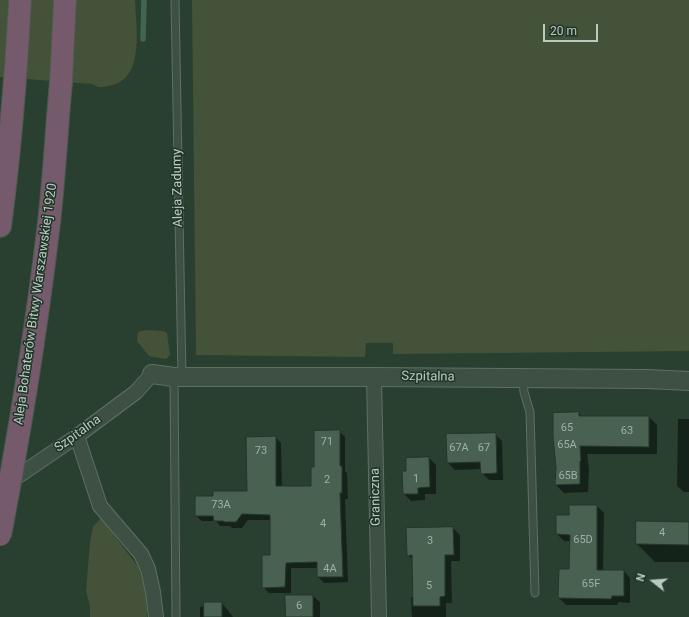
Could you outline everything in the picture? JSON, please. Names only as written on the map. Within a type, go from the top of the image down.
[{"type":"highway","points":[[0,226],[8,163],[17,58],[20,0]]},
{"type":"highway","name":"Aleja Bohaterów Bitwy Warszawskiej 1920","points":[[0,535],[29,371],[47,237],[61,82],[65,0]]},
{"type":"street","name":"Szpitalna","points":[[0,489],[77,436],[136,392],[169,376],[648,379],[689,381]]},
{"type":"street","name":"Graniczna","points":[[374,377],[379,617]]},
{"type":"street","points":[[77,436],[100,506],[141,554],[148,569],[156,617]]},
{"type":"lane","name":"Aleja Zadumy","points":[[175,0],[169,376],[176,617]]},
{"type":"lane","points":[[524,378],[524,392],[530,412],[534,593]]},
{"type":"green space","points":[[0,0],[135,0],[137,36],[134,62],[130,72],[123,80],[112,85],[102,87],[92,84],[0,77]]},
{"type":"green space","points":[[192,0],[689,0],[689,351],[393,354],[393,343],[366,343],[365,357],[196,355]]},
{"type":"green space","points":[[146,330],[163,331],[167,333],[170,355],[166,359],[149,356],[137,341],[138,332]]},
{"type":"green space","points":[[101,518],[139,568],[146,594],[147,617],[90,617],[90,606],[86,591],[90,542],[93,527]]},
{"type":"building","points":[[579,412],[579,416],[649,416],[649,447],[580,446],[580,484],[555,485],[556,468],[553,436],[553,413]]},
{"type":"building","points":[[340,430],[342,493],[340,493],[343,577],[317,577],[317,562],[286,563],[285,587],[262,588],[262,555],[270,555],[270,515],[242,514],[236,522],[214,521],[213,516],[195,516],[195,496],[213,496],[213,491],[247,491],[246,437],[276,436],[276,486],[311,486],[311,467],[314,467],[314,431]]},
{"type":"building","points":[[496,433],[497,473],[481,474],[480,462],[447,463],[446,434]]},
{"type":"building","points":[[429,457],[430,487],[418,488],[418,494],[403,494],[402,471],[406,471],[406,458]]},
{"type":"building","points":[[569,505],[597,505],[597,570],[624,570],[624,596],[612,596],[611,599],[558,598],[559,569],[569,569],[570,535],[556,534],[556,515],[569,515]]},
{"type":"building","points":[[636,521],[689,522],[689,545],[636,544]]},
{"type":"building","points":[[453,527],[454,555],[445,555],[445,596],[440,597],[440,606],[413,606],[412,555],[407,556],[406,528]]},
{"type":"building","points":[[285,595],[313,595],[313,617],[286,617]]},
{"type":"building","points":[[204,602],[222,602],[222,617],[204,617]]},
{"type":"waterway","points":[[143,39],[144,0]]}]
